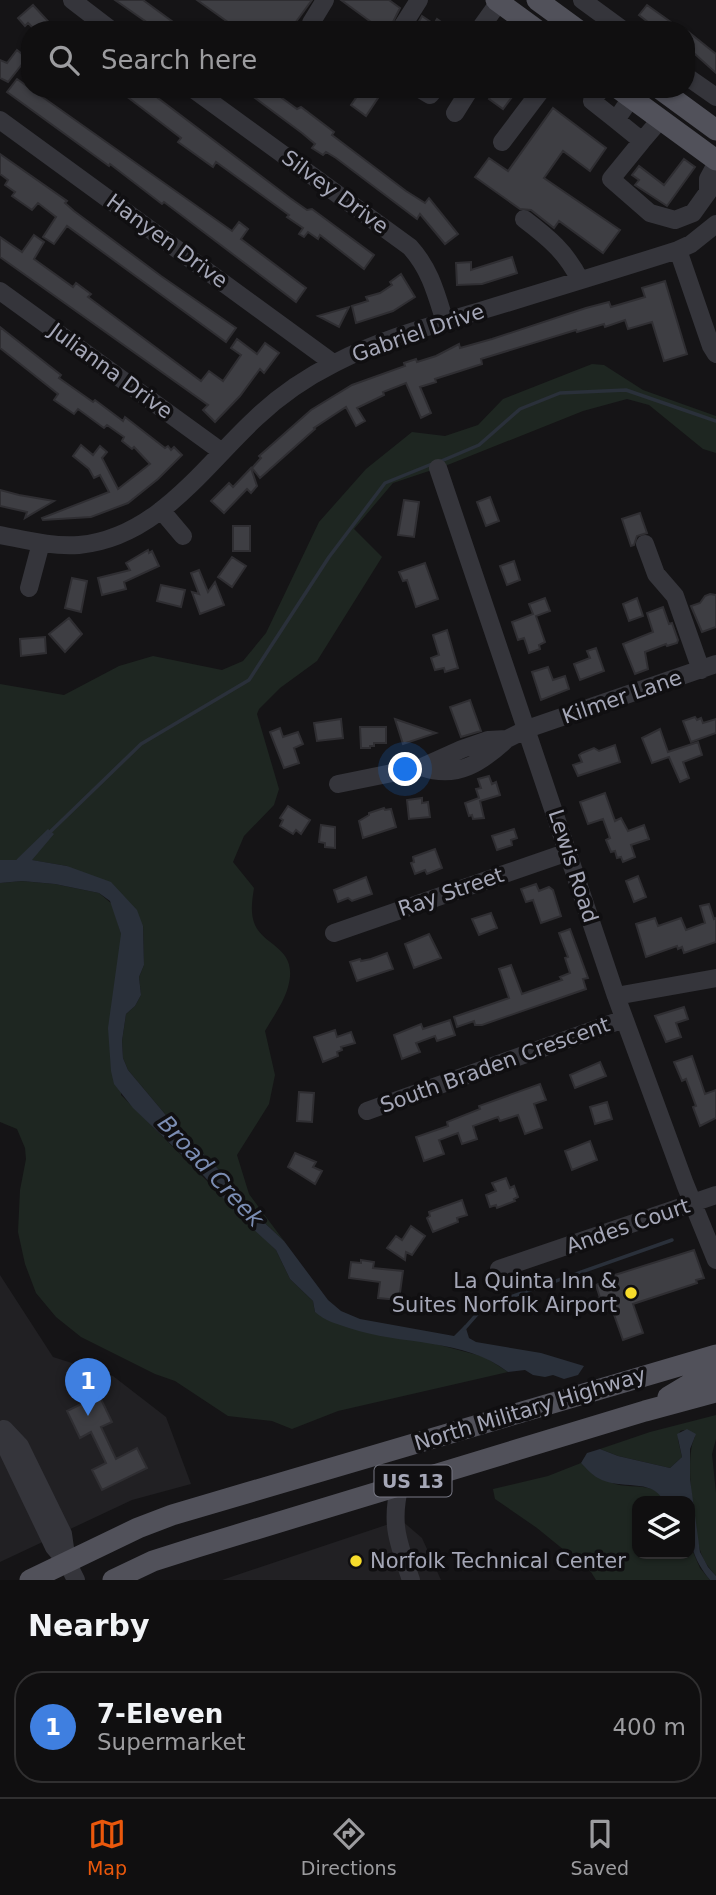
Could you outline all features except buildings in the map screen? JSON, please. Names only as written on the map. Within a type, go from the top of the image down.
[{"type":"main road","points":[[537,0],[566,21]]},
{"type":"main road","points":[[498,1],[512,21]]},
{"type":"main road","points":[[631,98],[716,162]]},
{"type":"main road","points":[[672,98],[716,130]]},
{"type":"main road","name":"North Military Highway","points":[[30,1580],[72,1571],[138,1528],[185,1511],[716,1355]]},
{"type":"main road","points":[[645,1411],[703,1376],[716,1373]]},
{"type":"main road","name":"North Military Highway","points":[[113,1580],[153,1561],[400,1484],[716,1392]]},
{"type":"street","points":[[72,0],[99,21]]},
{"type":"street","points":[[312,21],[325,0]]},
{"type":"street","points":[[406,21],[419,0]]},
{"type":"street","points":[[582,0],[611,21]]},
{"type":"street","points":[[485,21],[498,1]]},
{"type":"street","points":[[695,82],[716,97]]},
{"type":"street","name":"Silvey Drive","points":[[205,98],[410,247],[434,284],[444,322]]},
{"type":"street","points":[[455,113],[464,98]]},
{"type":"street","points":[[502,142],[535,98]]},
{"type":"street","points":[[594,98],[592,101],[642,141]]},
{"type":"street","points":[[616,120],[623,98]]},
{"type":"street","name":"Hanyen Drive","points":[[0,120],[333,363]]},
{"type":"street","points":[[660,120],[611,179],[650,213],[668,219],[684,218],[693,213],[712,195],[708,179],[716,162]]},
{"type":"street","points":[[524,219],[569,258],[580,280]]},
{"type":"street","name":"Gabriel Drive","points":[[0,536],[58,545],[102,541],[119,536],[179,496],[258,416],[285,394],[333,363],[372,345],[678,250],[698,240],[716,225]]},
{"type":"street","points":[[678,250],[710,346],[716,354]]},
{"type":"street","name":"Julianna Drive","points":[[0,291],[222,452]]},
{"type":"street","name":"Lewis Road","points":[[438,468],[615,996],[716,1261]]},
{"type":"street","points":[[161,510],[183,536]]},
{"type":"street","points":[[29,588],[41,543]]},
{"type":"street","points":[[645,544],[656,574],[675,596],[709,667]]},
{"type":"street","name":"Kilmer Lane","points":[[338,784],[422,767],[462,748],[488,740],[507,739],[527,729],[709,667]]},
{"type":"street","name":"Ray Street","points":[[334,933],[568,852]]},
{"type":"street","points":[[615,996],[716,978]]},
{"type":"street","name":"South Braden Crescent","points":[[367,1111],[624,1019]]},
{"type":"street","name":"Andes Court","points":[[499,1269],[716,1195]]},
{"type":"street","points":[[2,1430],[6,1449],[54,1547],[72,1571]]},
{"type":"street","points":[[400,1484],[393,1509],[399,1546],[411,1580]]},
{"type":"shaded area","points":[[592,364],[604,365],[643,390],[716,416],[716,453],[703,449],[649,405],[627,399],[583,411],[450,464],[393,483],[354,529],[382,557],[317,661],[280,688],[257,714],[279,789],[274,805],[244,836],[233,862],[254,888],[252,911],[255,925],[285,956],[290,974],[284,998],[265,1031],[275,1075],[269,1104],[237,1155],[249,1194],[284,1241],[237,1197],[227,1178],[170,1120],[128,1070],[123,1058],[122,1041],[126,1014],[135,1006],[141,995],[139,977],[144,965],[143,926],[67,866],[31,860],[53,834],[16,860],[0,860],[0,684],[64,695],[119,666],[153,656],[222,670],[243,661],[266,633],[319,522],[366,469],[412,432],[445,436],[478,425],[503,399]]},
{"type":"shaded area","points":[[22,881],[55,884],[99,893],[112,904],[121,934],[121,1095],[276,1250],[290,1279],[313,1301],[315,1312],[485,1357],[508,1372],[338,1411],[292,1429],[272,1421],[228,1416],[175,1381],[155,1374],[81,1337],[56,1317],[36,1293],[25,1264],[18,1232],[25,1148],[17,1129],[0,1122],[0,883]]},
{"type":"shaded area","points":[[0,1275],[53,1357],[113,1376],[166,1417],[191,1484],[132,1500],[0,1562]]},
{"type":"shaded area","points":[[716,1415],[716,1439],[712,1454],[716,1493],[716,1576],[702,1556],[698,1543],[695,1496],[691,1496],[690,1476],[695,1437],[692,1433],[687,1430],[680,1431],[678,1440],[682,1457],[670,1468],[600,1449],[650,1432]]},
{"type":"shaded area","points":[[581,1463],[610,1482],[659,1492],[661,1496],[632,1496],[632,1559],[695,1559],[695,1556],[710,1580],[596,1580],[591,1572],[537,1528],[495,1499],[493,1489],[548,1476]]},
{"type":"shaded area","name":"Norfolk Technical Center","points":[[401,1520],[422,1538],[441,1580],[222,1580]]},
{"type":"water","name":"Broad Creek","points":[[48,829],[54,834],[32,860],[67,866],[111,882],[137,910],[143,926],[144,965],[139,977],[141,995],[135,1006],[126,1014],[122,1041],[123,1058],[128,1070],[170,1120],[227,1178],[237,1197],[284,1241],[328,1300],[341,1311],[360,1319],[454,1336],[465,1325],[469,1338],[476,1342],[541,1353],[584,1366],[578,1375],[564,1379],[553,1375],[533,1375],[525,1370],[508,1372],[490,1361],[452,1347],[369,1334],[331,1322],[315,1312],[313,1301],[290,1279],[276,1250],[133,1108],[114,1084],[108,1028],[121,934],[110,901],[99,893],[55,884],[22,881],[0,883],[0,860],[16,860]]},
{"type":"water","points":[[687,1429],[696,1434],[690,1449],[692,1496],[660,1496],[651,1489],[607,1482],[581,1463],[587,1453],[600,1449],[670,1468],[682,1457],[677,1434]]},
{"type":"water","points":[[695,1516],[700,1552],[716,1580],[710,1580],[697,1560]]},
{"type":"waterway","points":[[439,462],[479,445],[520,409],[560,393],[626,390],[716,421]]},
{"type":"waterway","points":[[48,834],[141,744],[249,680],[329,557],[385,483],[432,464]]},
{"type":"waterway","points":[[464,1329],[478,1313],[502,1300],[672,1240]]},
{"type":"place","name":"La Quinta Inn & Suites Norfolk Airport","points":[[631,1293]]},
{"type":"place","name":"7-Eleven","points":[[88,1416]]},
{"type":"place","name":"Norfolk Technical Center","points":[[356,1561]]}]
